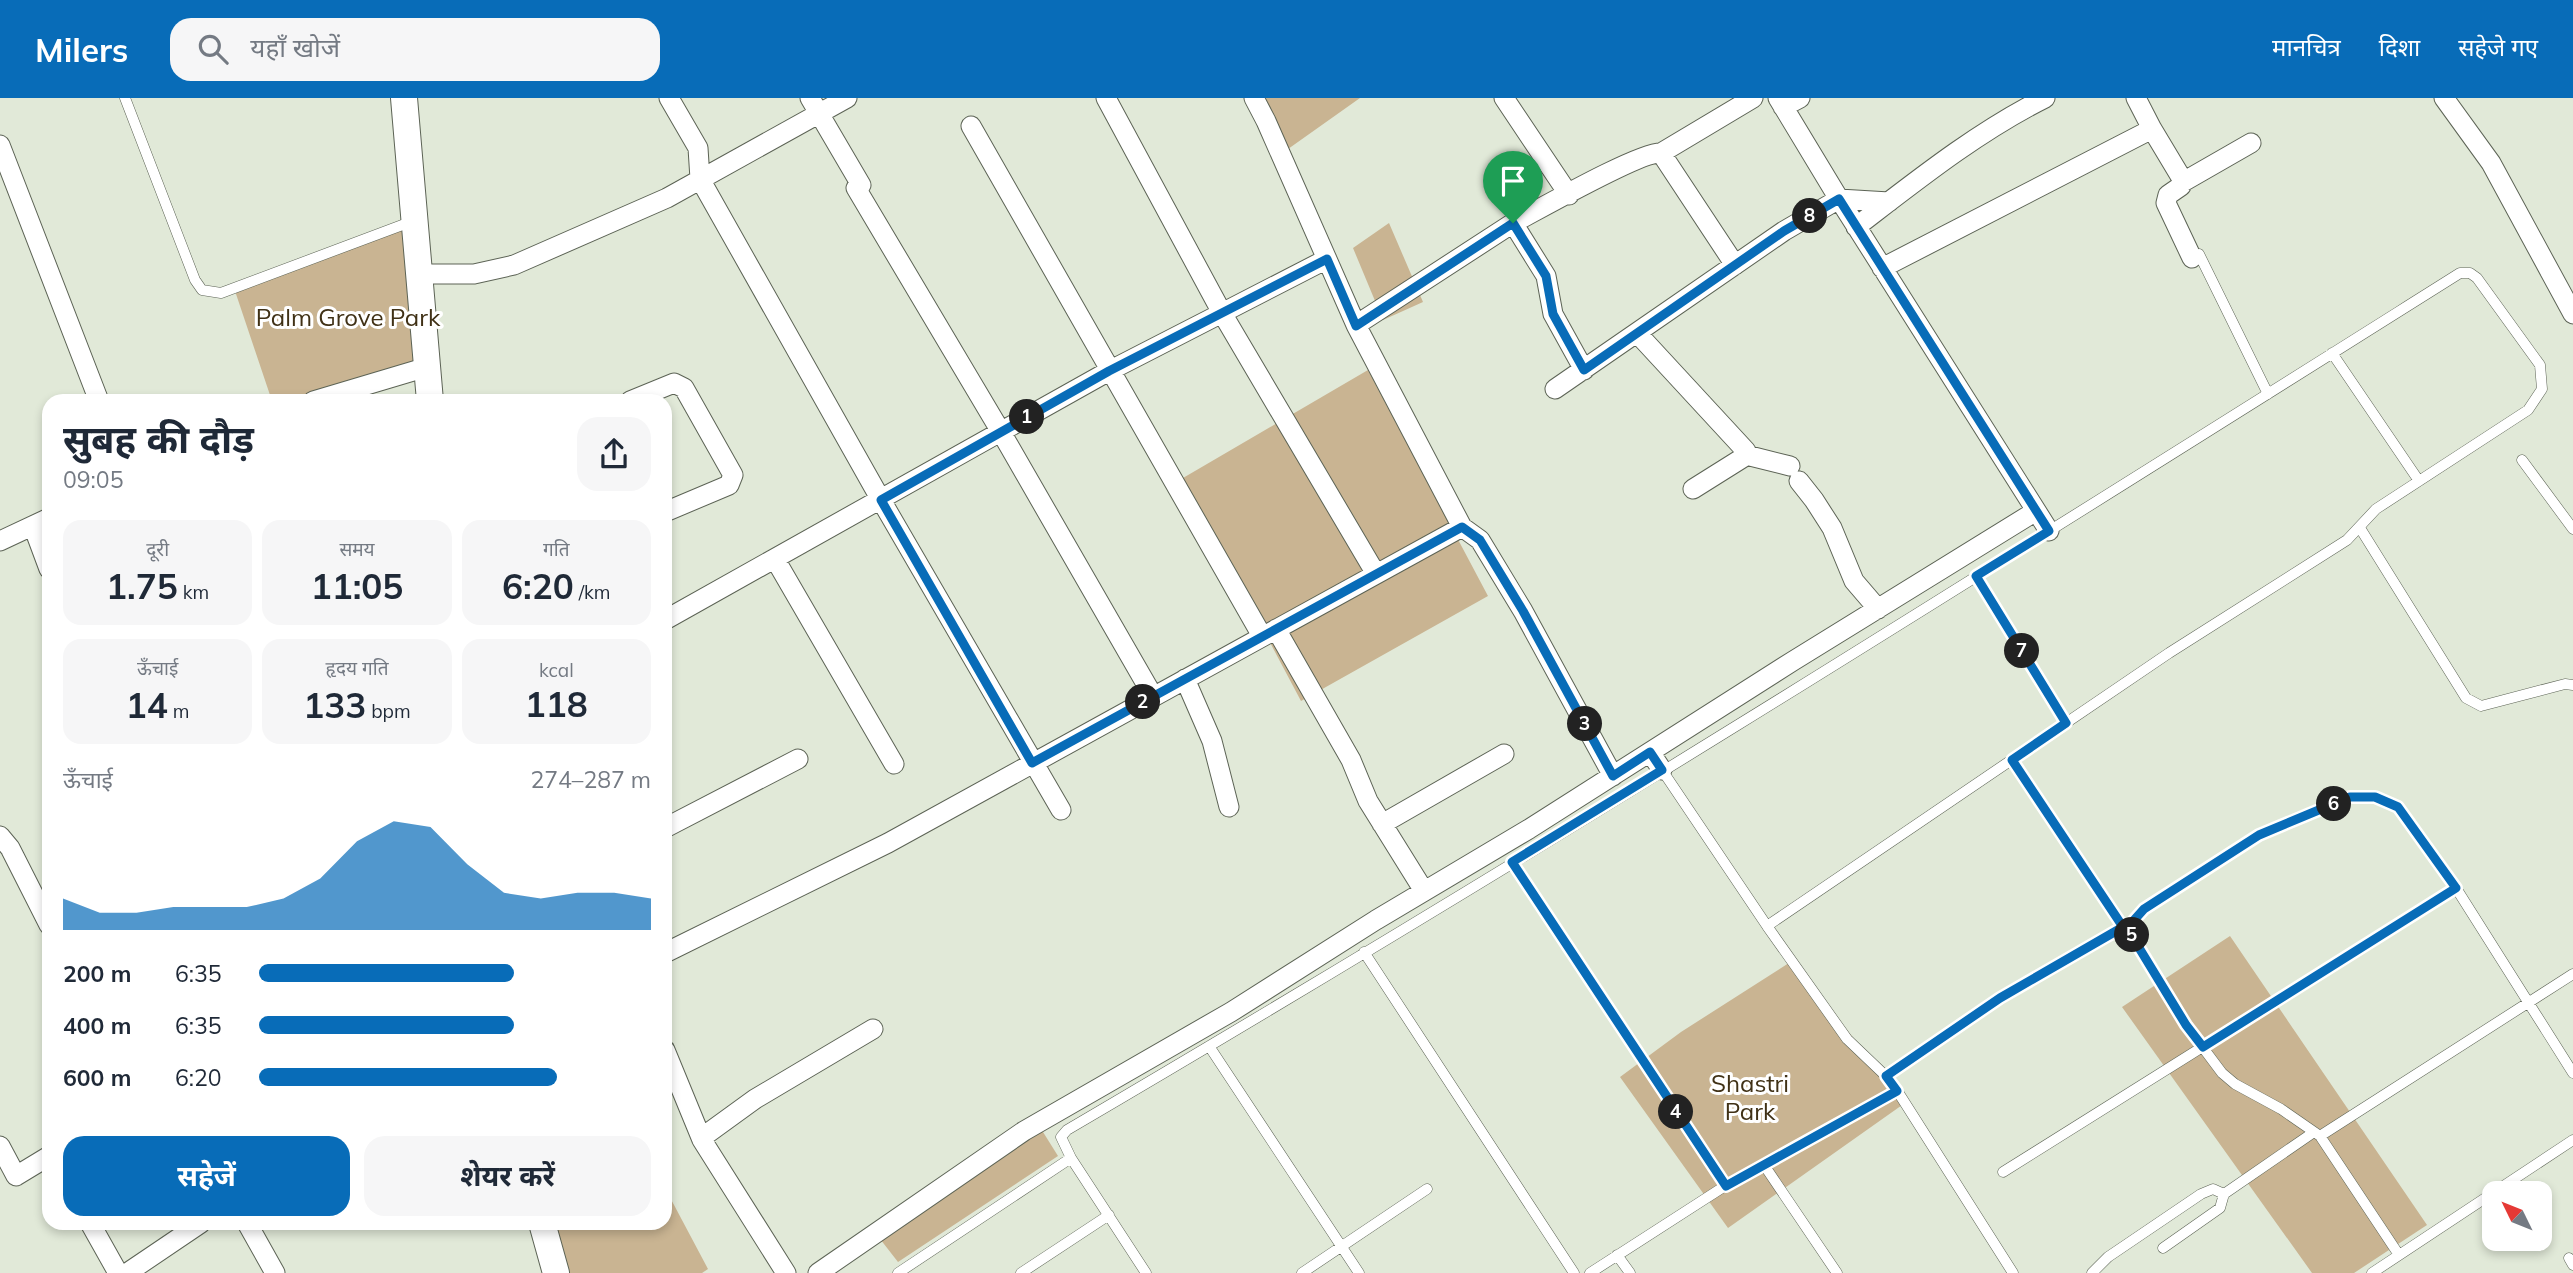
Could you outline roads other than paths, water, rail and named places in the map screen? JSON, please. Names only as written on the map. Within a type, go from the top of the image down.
[{"type":"main road","points":[[404,98],[429,394]]},
{"type":"main road","points":[[544,1230],[556,1273]]},
{"type":"street","points":[[669,98],[698,148],[701,179],[881,500],[1061,810]]},
{"type":"street","points":[[418,274],[474,274],[514,265],[667,198],[815,106],[847,98]]},
{"type":"street","points":[[1106,98],[1222,313],[1376,574]]},
{"type":"street","points":[[1254,98],[1356,326],[1462,527],[1480,540],[1523,611],[1613,776]]},
{"type":"street","points":[[1504,98],[1569,195]]},
{"type":"street","points":[[1356,326],[1513,223],[1616,169],[1654,152],[1661,153],[1753,98]]},
{"type":"street","points":[[1856,227],[1955,154],[2045,98]]},
{"type":"street","points":[[2136,98],[2183,182]]},
{"type":"street","points":[[2444,98],[2491,163],[2573,314]]},
{"type":"street","points":[[1787,101],[1856,227],[2049,531]]},
{"type":"street","points":[[815,106],[1153,696]]},
{"type":"street","points":[[971,126],[1109,371],[1269,633],[1347,754],[1368,801],[1424,891]]},
{"type":"street","points":[[1882,268],[2152,129]]},
{"type":"street","points":[[2195,256],[2166,203],[2168,195],[2183,182],[2251,143]]},
{"type":"street","points":[[0,145],[96,394]]},
{"type":"street","points":[[1661,153],[1735,265]]},
{"type":"street","points":[[1555,389],[1784,231],[1839,199],[1889,202]]},
{"type":"street","points":[[1513,223],[1546,276],[1553,314],[1584,370]]},
{"type":"street","points":[[672,616],[1109,371],[1327,259]]},
{"type":"street","points":[[1637,333],[1744,447],[1746,455]]},
{"type":"street","points":[[336,394],[426,366]]},
{"type":"street","points":[[646,394],[674,383],[684,388],[733,475],[730,485],[672,509]]},
{"type":"street","points":[[1746,455],[1794,474],[1832,528],[1854,581],[1878,609]]},
{"type":"street","points":[[1693,489],[1746,455]]},
{"type":"street","points":[[818,1273],[1024,1131],[1231,1012],[2036,511]]},
{"type":"street","points":[[0,541],[41,522]]},
{"type":"street","points":[[672,950],[888,843],[1462,527]]},
{"type":"street","points":[[775,559],[894,764]]},
{"type":"street","points":[[1185,679],[1212,741],[1230,807]]},
{"type":"street","points":[[1650,752],[1662,770]]},
{"type":"street","points":[[1382,824],[1504,754]]},
{"type":"street","points":[[672,824],[798,759]]},
{"type":"street","points":[[0,836],[10,848],[42,911]]},
{"type":"street","points":[[702,1140],[755,1099],[873,1029]]},
{"type":"street","points":[[672,1067],[702,1140],[786,1273]]},
{"type":"street","points":[[0,1146],[16,1176],[42,1160]]},
{"type":"street","points":[[94,1230],[118,1273]]},
{"type":"street","points":[[127,1273],[191,1230]]},
{"type":"street","points":[[251,1230],[275,1273]]},
{"type":"lane","points":[[125,98],[195,280],[202,290],[221,293],[414,221]]},
{"type":"lane","points":[[2195,256],[2268,394]]},
{"type":"lane","points":[[1146,1273],[1071,1157],[1061,1137],[1067,1130],[1662,770],[2460,273],[2470,273],[2477,278],[2540,365],[2542,388],[2528,411],[2376,509],[2347,540],[2169,653],[1767,926]]},
{"type":"lane","points":[[2332,353],[2419,481]]},
{"type":"lane","points":[[2522,460],[2573,529]]},
{"type":"lane","points":[[2360,528],[2466,698],[2474,704],[2489,704],[2565,684],[2573,685]]},
{"type":"lane","points":[[1976,576],[2066,723]]},
{"type":"lane","points":[[2012,760],[2125,927],[2186,1025],[2222,1073],[2235,1084],[2281,1109],[2317,1134],[2399,1255]]},
{"type":"lane","points":[[1662,770],[1847,1039],[1886,1076],[1897,1091],[2013,1273]]},
{"type":"lane","points":[[1886,1076],[2000,998],[2125,927],[2144,909],[2259,835],[2350,797],[2375,797],[2398,807],[2456,888],[2573,1073]]},
{"type":"lane","points":[[1512,862],[1726,1186]]},
{"type":"lane","points":[[2003,1172],[2456,888]]},
{"type":"lane","points":[[1364,952],[1574,1273]]},
{"type":"lane","points":[[2163,1248],[2220,1208],[2224,1194],[2573,974]]},
{"type":"lane","points":[[1209,1046],[1359,1273]]},
{"type":"lane","points":[[1590,1273],[1726,1186],[1897,1091]]},
{"type":"lane","points":[[2371,1273],[2573,1140]]},
{"type":"lane","points":[[898,1273],[1071,1157]]},
{"type":"lane","points":[[1764,1165],[1838,1273]]},
{"type":"lane","points":[[1302,1273],[1427,1189]]},
{"type":"lane","points":[[2092,1273],[2108,1257],[2200,1194],[2213,1189],[2224,1194]]},
{"type":"lane","points":[[1021,1273],[1108,1215]]},
{"type":"lane","points":[[1617,1255],[1630,1273]]},
{"type":"park label","name":"Palm Grove Park","points":[[348,318]]},
{"type":"park label","name":"Shastri Park","points":[[1750,1098]]}]
